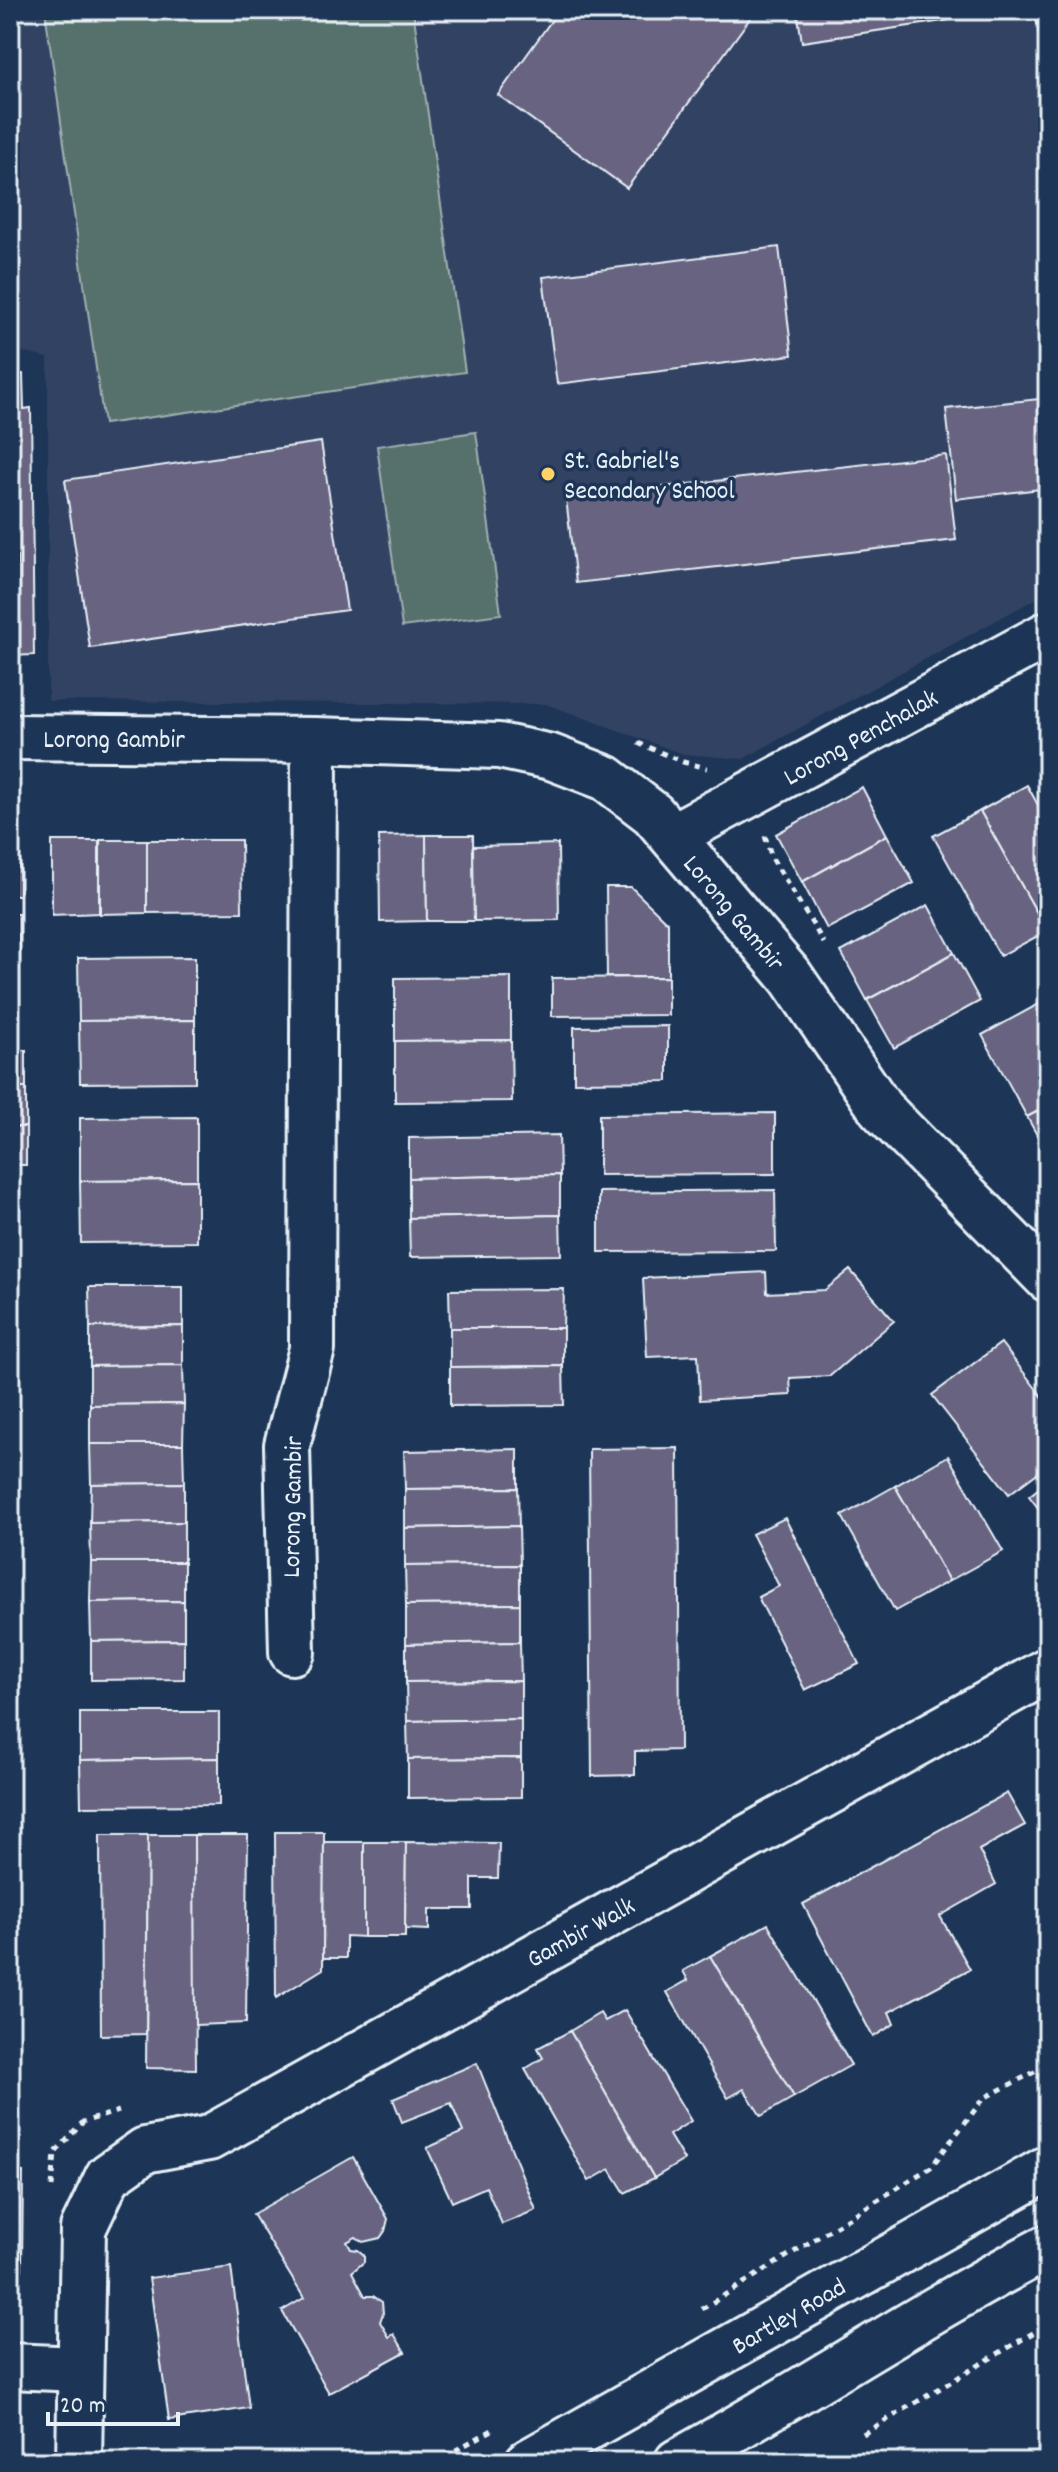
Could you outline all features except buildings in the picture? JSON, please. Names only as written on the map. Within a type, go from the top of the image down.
[{"type":"main road","name":"Lorong Penchalak","points":[[672,836],[1048,634]]},
{"type":"main road","name":"Lorong Gambir","points":[[10,737],[314,740],[499,746],[551,757],[606,778],[653,814],[791,977],[881,1109],[1048,1279]]},
{"type":"main road","name":"Lorong Gambir","points":[[292,1652],[287,1445],[312,1349],[314,740]]},
{"type":"main road","name":"Gambir Walk","points":[[79,2369],[83,2229],[108,2176],[145,2150],[209,2138],[1048,1670]]},
{"type":"main road","name":"Bartley Road","points":[[528,2462],[1048,2168]]},
{"type":"main road","points":[[677,2462],[988,2278],[1048,2247]]},
{"type":"main road","points":[[10,2366],[79,2369],[79,2462]]},
{"type":"path","points":[[634,741],[683,762],[730,773],[752,795],[772,858],[830,953]]},
{"type":"path","points":[[688,2317],[931,2167],[984,2098],[1048,2065]]},
{"type":"path","points":[[863,2434],[1048,2324]]},
{"type":"path","points":[[434,2462],[507,2422]]},
{"type":"shaded area","name":"St. Gabriel's Secondary School","points":[[10,10],[1048,10],[1048,592],[743,759],[683,754],[546,704],[48,701],[48,358],[10,349]]},
{"type":"green space","points":[[45,10],[413,10],[465,372],[104,424]]},
{"type":"green space","points":[[476,432],[501,614],[402,627],[377,446]]},
{"type":"place","name":"St. Gabriel's Secondary School","points":[[548,474]]}]
